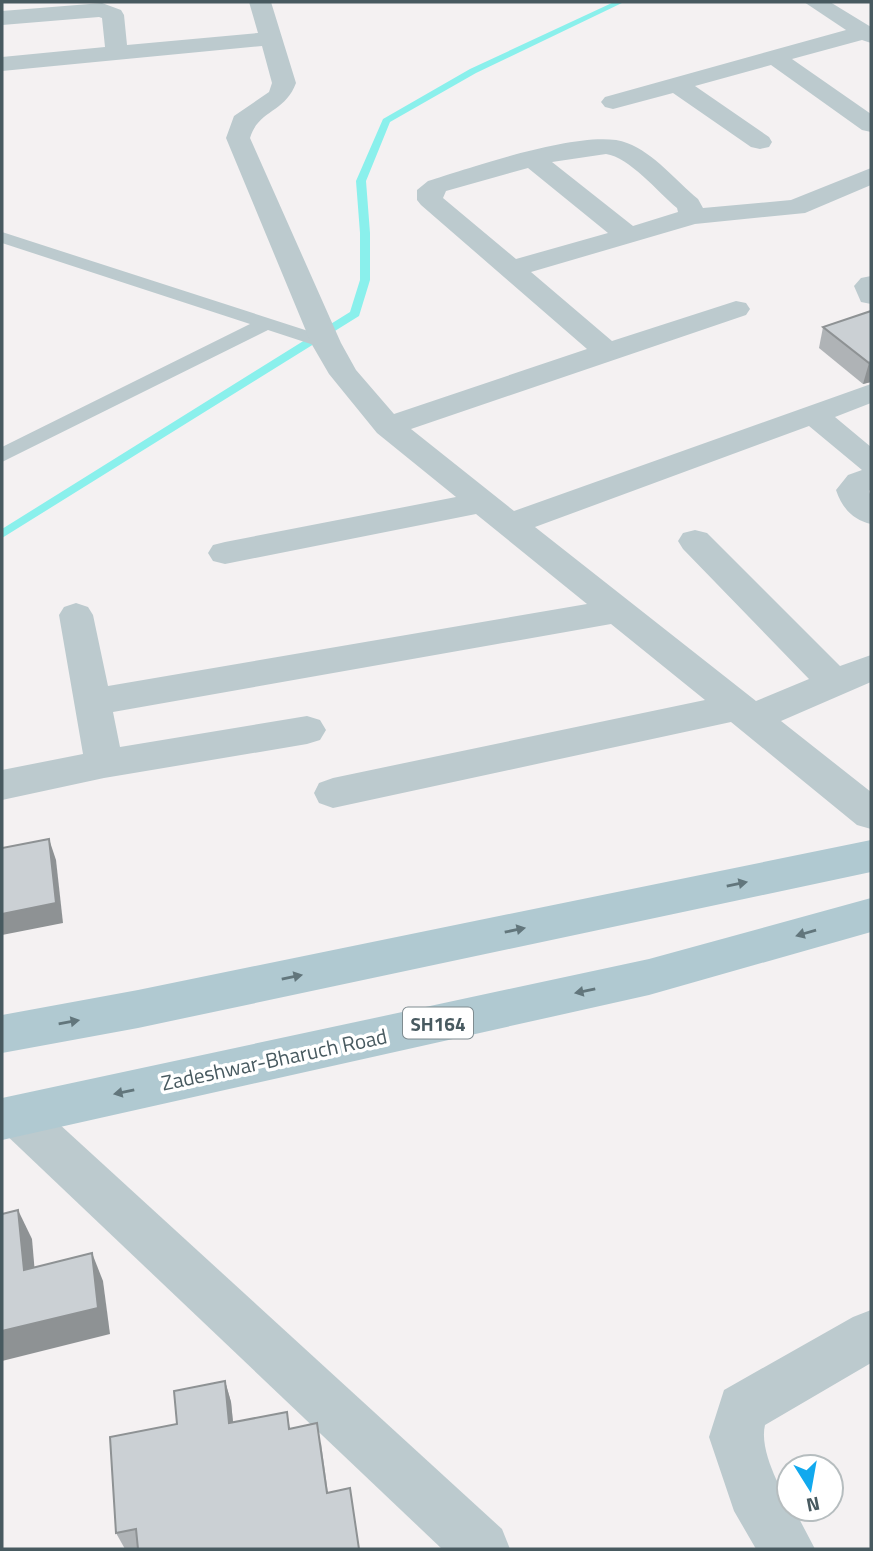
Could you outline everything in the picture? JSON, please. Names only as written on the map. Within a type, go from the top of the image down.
[{"type":"main road","points":[[2,1034],[138,1009],[871,856]]},
{"type":"main road","name":"Zadeshwar-Bharuch Road","points":[[10,1117],[649,977],[871,915]]},
{"type":"street","points":[[260,2],[284,83],[279,96],[243,121],[238,138],[326,343],[344,374],[388,426],[871,814]]},
{"type":"street","points":[[820,5],[849,2]]},
{"type":"street","points":[[820,5],[868,34]]},
{"type":"street","points":[[2,18],[102,10],[113,15],[117,53]]},
{"type":"street","points":[[613,102],[868,34]]},
{"type":"street","points":[[2,64],[271,38]]},
{"type":"street","points":[[774,57],[871,125]]},
{"type":"street","points":[[676,84],[760,142]]},
{"type":"street","points":[[608,352],[430,200],[430,190],[533,160],[600,145],[618,147],[689,205],[691,212],[688,217]]},
{"type":"street","points":[[533,160],[627,235]]},
{"type":"street","points":[[510,270],[688,217],[796,208],[871,176]]},
{"type":"street","points":[[871,284],[868,286],[871,296]]},
{"type":"street","points":[[388,426],[736,309]]},
{"type":"street","points":[[510,524],[871,393]]},
{"type":"street","points":[[813,414],[871,463]]},
{"type":"street","points":[[871,478],[859,482],[852,490],[856,501],[871,514]]},
{"type":"street","points":[[225,553],[483,502]]},
{"type":"street","points":[[695,541],[835,683]]},
{"type":"street","points":[[92,702],[618,611]]},
{"type":"street","points":[[76,615],[103,764]]},
{"type":"street","points":[[332,793],[744,712],[835,683],[871,668]]},
{"type":"street","points":[[2,785],[103,764],[307,730]]},
{"type":"street","points":[[10,1117],[482,1549]]},
{"type":"street","points":[[787,1549],[749,1481],[736,1437],[743,1409],[871,1335]]},
{"type":"lane","points":[[2,237],[326,343]]},
{"type":"lane","points":[[2,456],[266,324]]},
{"type":"building","points":[[871,311],[871,362],[869,363],[823,327]]},
{"type":"building","points":[[49,839],[56,903],[2,914],[2,848]]},
{"type":"building","points":[[18,1210],[24,1270],[92,1253],[98,1308],[2,1331],[2,1214]]},
{"type":"building","points":[[225,1381],[229,1423],[287,1412],[289,1429],[317,1423],[327,1493],[350,1488],[359,1549],[138,1549],[136,1529],[116,1533],[110,1437],[177,1424],[174,1391]]},
{"type":"waterway","points":[[2,534],[355,314],[365,280],[361,181],[386,121],[473,71],[620,2]]}]
